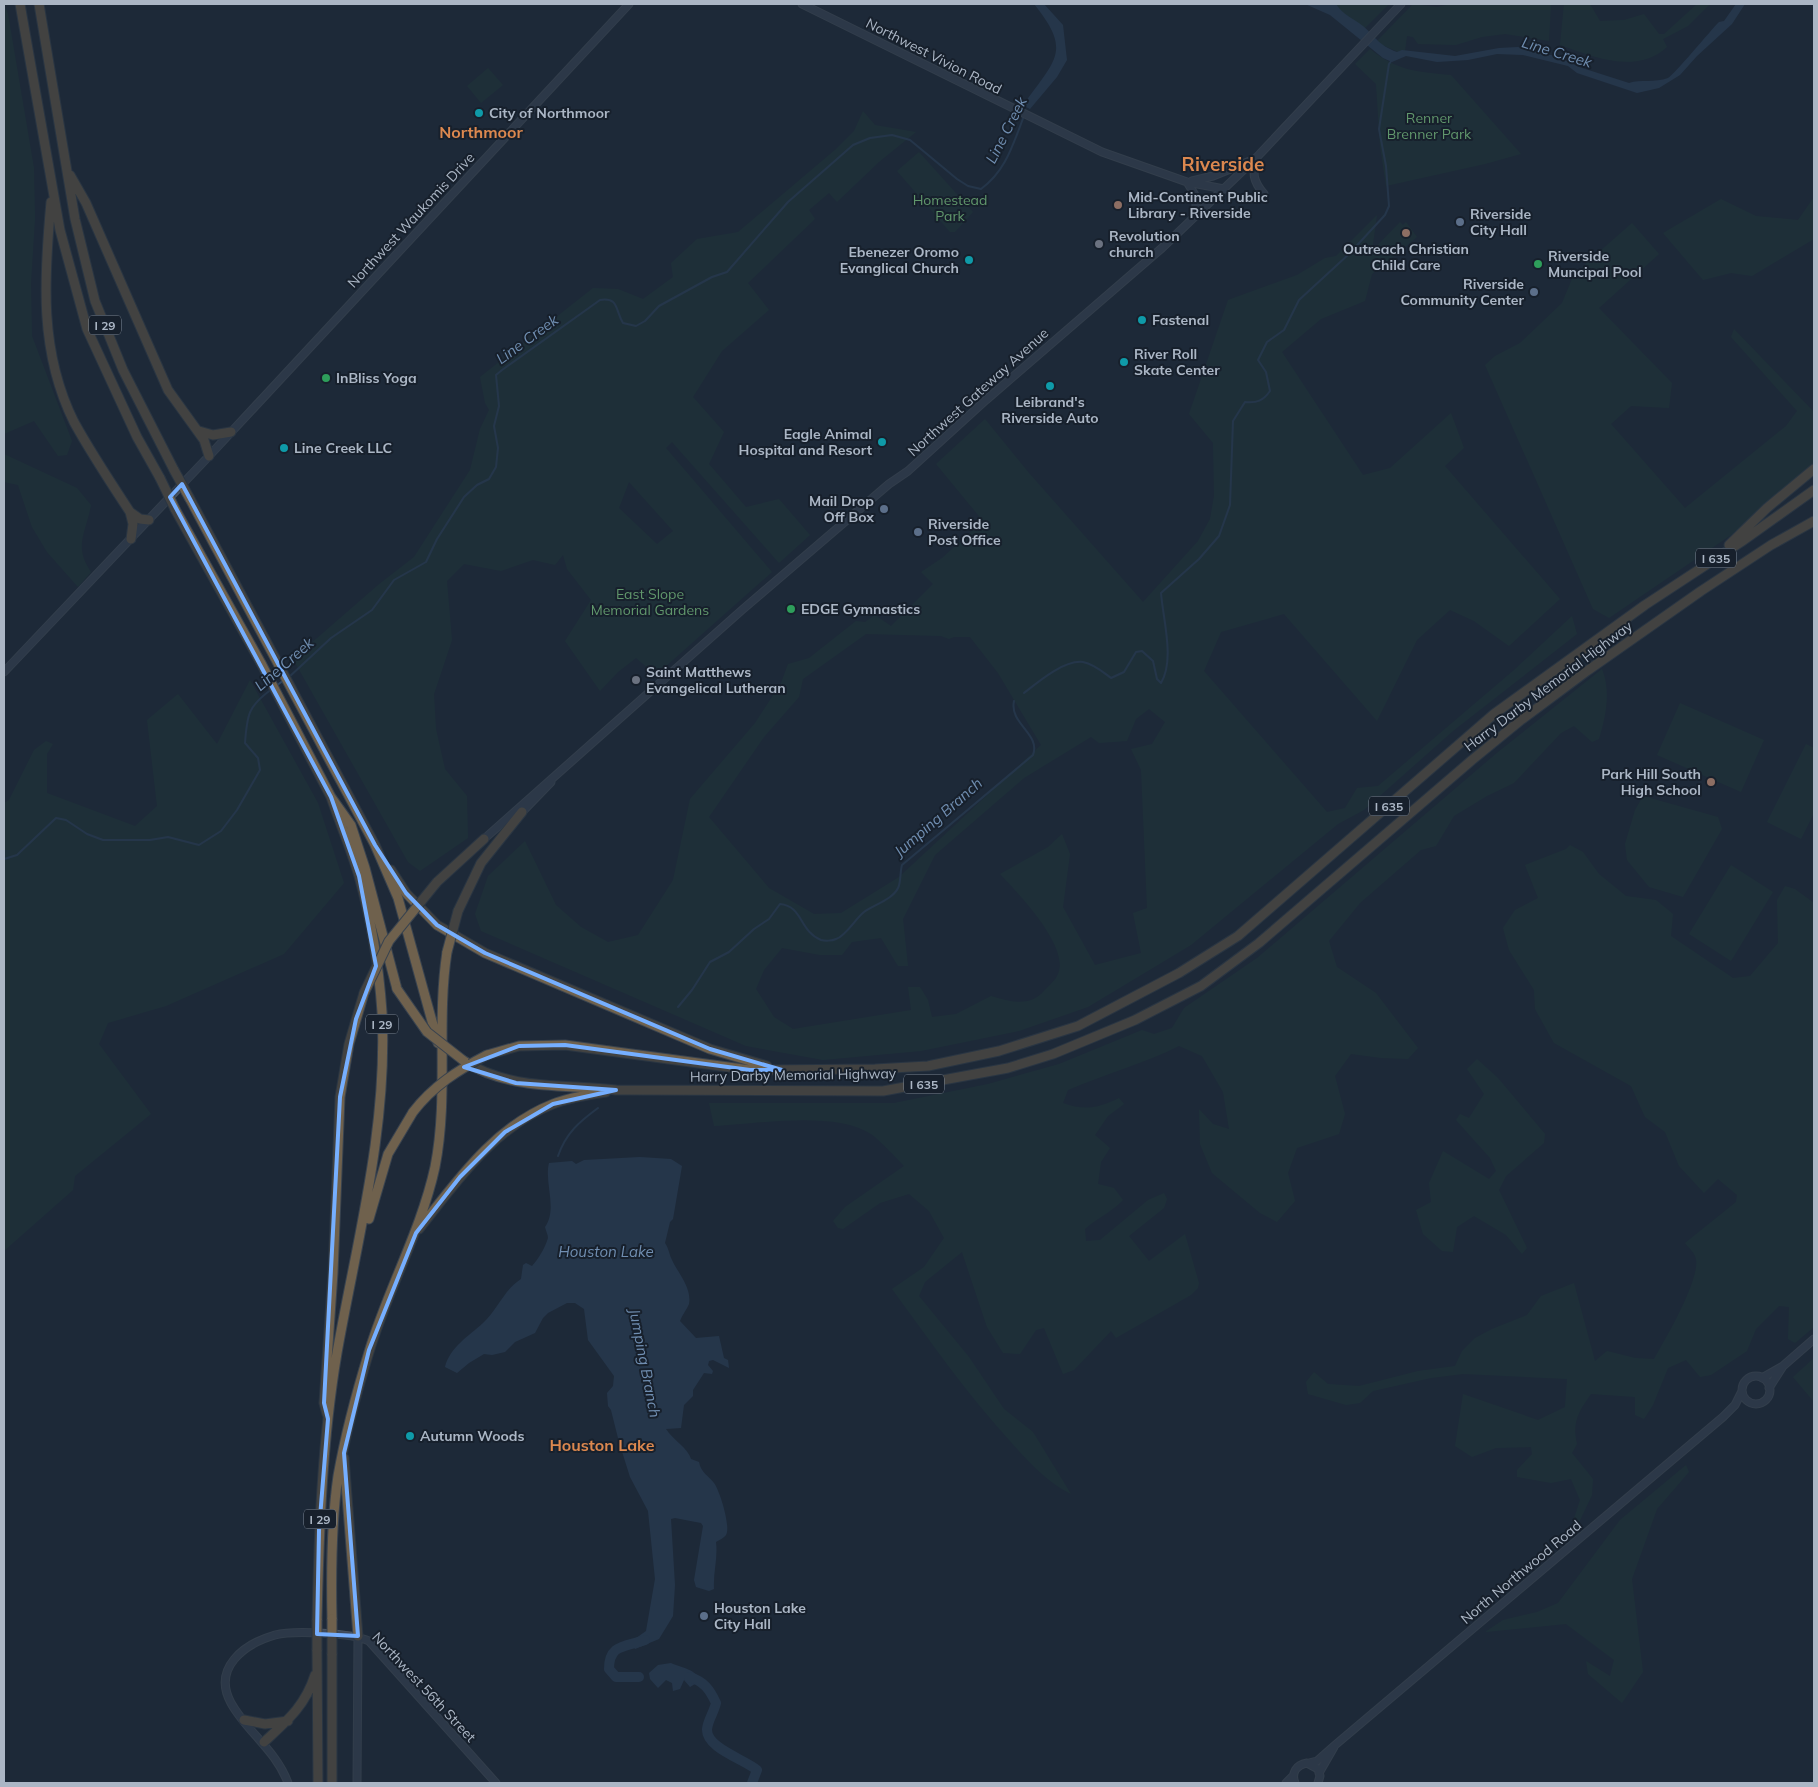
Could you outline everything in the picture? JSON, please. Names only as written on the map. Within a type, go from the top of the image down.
[{"type":"highway","name":"I 29","points":[[20,4],[52,192],[60,230],[87,328],[137,437],[286,708],[331,797],[359,876],[372,935],[382,1012],[378,1124],[356,1256],[337,1353],[328,1419],[319,1530],[317,1620],[318,1783]]},
{"type":"highway","name":"I 29","points":[[39,4],[75,219],[96,301],[123,370],[174,470],[277,658],[375,845],[398,898],[440,1054],[442,1097],[437,1153],[416,1233],[369,1350],[338,1476],[334,1527],[332,1619],[332,1783]]},
{"type":"highway","points":[[67,169],[86,203],[168,390],[208,447],[209,456]]},
{"type":"highway","points":[[52,192],[46,253],[45,310],[47,336],[55,370],[74,421],[130,512],[133,524],[131,538]]},
{"type":"highway","points":[[197,430],[213,436],[231,432]]},
{"type":"highway","points":[[1713,561],[1768,508],[1814,469]]},
{"type":"highway","name":"Harry Darby Memorial Highway","points":[[356,1256],[366,1234],[388,1154],[413,1112],[440,1083],[458,1070],[487,1055],[519,1046],[564,1045],[750,1070],[841,1070],[928,1066],[999,1051],[1078,1026],[1133,998],[1198,962],[1238,936],[1494,714],[1580,651],[1618,626],[1644,605],[1713,561],[1814,490]]},
{"type":"highway","points":[[130,512],[140,519],[149,520]]},
{"type":"highway","name":"Harry Darby Memorial Highway","points":[[616,1090],[883,1091],[1008,1068],[1095,1037],[1135,1020],[1212,979],[1259,943],[1521,720],[1587,671],[1771,545],[1814,521]]},
{"type":"highway","points":[[331,797],[351,825],[366,868],[398,989],[427,1032],[480,1072],[516,1083],[550,1087],[616,1090]]},
{"type":"highway","points":[[440,1054],[441,1000],[447,952],[458,911],[481,863],[522,812]]},
{"type":"highway","points":[[328,1419],[324,1403],[333,1274],[340,1097],[349,1044],[364,993],[389,941],[437,882],[484,839]]},
{"type":"highway","points":[[375,845],[406,893],[437,925],[485,953],[710,1049],[782,1070]]},
{"type":"highway","points":[[416,1233],[460,1177],[505,1132],[553,1104],[616,1090]]},
{"type":"highway","points":[[344,1453],[358,1636]]},
{"type":"highway","points":[[264,1742],[288,1720],[306,1699],[318,1667]]},
{"type":"highway","points":[[244,1720],[265,1724],[288,1720]]},
{"type":"main road","name":"Northwest Waukomis Drive","points":[[4,672],[209,456],[629,4]]},
{"type":"main road","name":"Northwest Vivion Road","points":[[802,4],[1102,152],[1187,182],[1224,189]]},
{"type":"main road","name":"Northwest Gateway Avenue","points":[[484,839],[742,610],[889,484],[908,471],[986,400],[1158,252],[1257,158],[1350,56],[1401,4]]},
{"type":"main road","points":[[1197,216],[1195,195],[1187,182],[1237,168],[1257,158]]},
{"type":"main road","points":[[1257,158],[1253,169],[1254,181],[1264,194]]},
{"type":"main road","name":"Northwest Gateway Avenue","points":[[522,812],[546,790],[552,780]]},
{"type":"main road","points":[[1783,1366],[1769,1388],[1768,1395],[1764,1401],[1753,1404],[1745,1399],[1742,1391],[1743,1385],[1750,1378],[1762,1378],[1783,1366],[1814,1339]]},
{"type":"main road","points":[[1762,1378],[1769,1388]]},
{"type":"main road","name":"North Northwood Road","points":[[1294,1779],[1297,1767],[1318,1760],[1723,1417],[1735,1405],[1742,1391]]},
{"type":"main road","name":"North Northwood Road","points":[[1723,1417],[1739,1408],[1753,1404]]},
{"type":"main road","name":"Northwest 56th Street","points":[[288,1783],[279,1762],[244,1720],[231,1702],[225,1688],[229,1666],[238,1653],[261,1639],[292,1633],[358,1636],[369,1641],[496,1783]]},
{"type":"main road","points":[[357,1783],[358,1636]]},
{"type":"main road","name":"North Northwood Road","points":[[1319,1773],[1334,1746]]},
{"type":"main road","points":[[1309,1764],[1315,1766],[1319,1773],[1318,1783]]},
{"type":"main road","points":[[1286,1783],[1294,1779]]},
{"type":"highlighted area","points":[[182,484],[375,845],[406,893],[437,925],[485,953],[710,1049],[782,1070],[750,1070],[565,1045],[519,1046],[464,1067],[516,1083],[616,1090],[553,1104],[505,1132],[460,1177],[416,1233],[369,1350],[344,1453],[358,1636],[317,1634],[319,1530],[328,1419],[324,1403],[340,1097],[356,1019],[376,966],[359,876],[331,797],[170,497]]},
{"type":"green space","points":[[4,4],[8,14],[34,168],[35,219],[31,283],[32,336],[72,441],[67,455],[58,456],[34,421],[4,434]]},
{"type":"green space","points":[[1335,4],[1389,4],[1365,28],[1341,12]]},
{"type":"green space","points":[[1413,4],[1437,7],[1451,4],[1551,4],[1549,41],[1505,34],[1482,37],[1456,45],[1418,44],[1413,37],[1407,36],[1405,51],[1398,52],[1378,43],[1377,41]]},
{"type":"green space","points":[[1564,4],[1590,4],[1600,21],[1624,20],[1644,14],[1659,34],[1664,34],[1697,4],[1710,4],[1688,26],[1663,39],[1667,47],[1655,55],[1629,62],[1601,58],[1560,45]]},
{"type":"green space","name":"Renner Brenner Park","points":[[1370,49],[1389,62],[1408,69],[1451,75],[1521,154],[1386,186],[1380,146],[1376,84],[1355,64]]},
{"type":"green space","points":[[488,68],[503,85],[481,103],[467,86]]},
{"type":"green space","name":"East Slope Memorial Gardens","points":[[863,111],[875,125],[916,132],[879,162],[837,202],[829,193],[809,210],[815,219],[748,283],[769,310],[722,351],[693,397],[724,432],[709,464],[746,507],[779,499],[810,535],[779,563],[672,442],[666,448],[772,572],[656,675],[636,658],[618,672],[600,691],[565,641],[591,600],[567,569],[563,555],[555,565],[533,560],[501,571],[464,564],[447,581],[452,640],[434,694],[436,729],[445,769],[467,796],[468,838],[420,871],[408,862],[293,659],[378,585],[414,557],[470,470],[480,429],[489,410],[485,403],[480,377],[593,288],[618,289],[643,299],[673,277],[671,263],[697,239],[738,232],[836,149],[854,131]],"holes":[[[629,482],[673,531],[657,544],[619,508]]]},
{"type":"green space","name":"Homestead Park","points":[[919,152],[973,212],[955,232],[950,232],[897,171]]},
{"type":"green space","points":[[1814,197],[1814,239],[1752,276],[1731,273],[1703,280],[1663,233],[1721,199],[1756,216],[1798,220]]},
{"type":"green space","points":[[1377,215],[1372,251],[1400,222],[1403,225],[1406,222],[1417,237],[1372,274],[1365,301],[1321,319],[1282,352],[1363,475],[1390,468],[1451,413],[1464,448],[1445,466],[1560,599],[1509,646],[1474,621],[1450,610],[1417,640],[1377,721],[1284,614],[1221,632],[1204,671],[1327,812],[1345,808],[1357,788],[1378,786],[1514,670],[1572,616],[1577,634],[1453,731],[1364,810],[1338,824],[1191,945],[1088,1007],[1019,1031],[921,1051],[823,1060],[746,1046],[481,931],[475,914],[488,876],[525,841],[556,905],[581,927],[608,942],[638,935],[673,880],[690,799],[755,723],[781,683],[788,664],[809,658],[856,621],[865,622],[875,615],[891,626],[933,584],[921,572],[942,558],[983,521],[936,464],[985,419],[1029,473],[1143,602],[1198,541],[1210,519],[1214,496],[1213,443],[1189,414],[1228,300],[1297,275],[1325,258],[1336,256]],"holes":[[[866,634],[941,636],[949,639],[954,637],[970,637],[998,673],[1041,745],[899,877],[841,913],[814,914],[769,888],[709,817],[764,737],[799,697],[803,679]],[[1149,709],[1165,722],[1152,744],[1131,749],[1141,770],[1147,908],[1133,913],[1141,953],[1095,965],[1063,907],[1070,854],[1062,834],[1048,847],[1000,874],[1030,907],[1041,922],[1057,951],[1060,965],[1057,976],[1038,996],[1019,1002],[991,996],[956,1014],[932,1017],[928,1000],[920,987],[908,987],[911,1010],[793,1029],[774,1017],[756,989],[764,970],[782,948],[820,955],[842,955],[852,942],[881,938],[898,966],[908,966],[903,919],[935,855],[1024,778],[1091,737],[1099,743],[1127,741],[1136,719]]]},
{"type":"green space","points":[[1632,223],[1659,254],[1599,308],[1672,383],[1669,408],[1631,406],[1611,424],[1685,508],[1786,426],[1797,411],[1731,337],[1734,329],[1814,412],[1814,466],[1731,535],[1609,618],[1593,609],[1485,365],[1495,356],[1520,343],[1562,303],[1574,274]]},
{"type":"green space","points":[[4,454],[77,488],[91,505],[82,539],[82,547],[86,563],[91,572],[78,587],[47,552],[32,527],[18,485],[4,482]]},
{"type":"green space","points":[[1602,669],[1607,695],[1604,721],[1599,739],[1592,742],[1574,726],[1561,733],[1514,783],[1487,796],[1454,816],[1436,846],[1421,850],[1360,903],[1329,941],[1337,967],[1376,993],[1418,1048],[1408,1059],[1351,1054],[1335,1076],[1345,1114],[1339,1134],[1297,1148],[1288,1173],[1295,1201],[1277,1222],[1260,1213],[1212,1173],[1200,1144],[1199,1109],[1213,1124],[1229,1129],[1223,1092],[1202,1056],[1179,1046],[1068,1090],[1063,1103],[1085,1108],[1105,1104],[1119,1098],[1124,1104],[1108,1116],[1095,1135],[1110,1148],[1101,1162],[1098,1184],[1114,1188],[1123,1200],[1085,1229],[1086,1241],[1100,1240],[1148,1200],[1164,1193],[1167,1199],[1164,1208],[1129,1236],[1149,1261],[1185,1234],[1199,1283],[1198,1288],[1191,1295],[1116,1338],[1111,1331],[1074,1370],[1063,1374],[1044,1328],[1036,1330],[1020,1354],[1003,1353],[987,1327],[962,1252],[925,1282],[919,1296],[969,1357],[1004,1409],[1033,1432],[1071,1494],[1038,1470],[994,1423],[949,1367],[892,1289],[924,1267],[944,1238],[929,1211],[909,1194],[880,1203],[843,1229],[838,1228],[833,1221],[845,1207],[904,1166],[880,1141],[871,1134],[856,1127],[838,1122],[817,1120],[773,1121],[714,1126],[709,1103],[894,1103],[988,1084],[1059,1064],[1142,1030],[1154,1034],[1172,1028],[1184,1008],[1257,958],[1498,752]]},
{"type":"green space","points":[[250,680],[318,803],[344,883],[284,954],[166,1006],[108,1023],[99,1044],[151,1114],[75,1176],[73,1190],[4,1251],[4,803],[9,800],[34,750],[46,741],[53,744],[47,754],[47,793],[135,826],[157,806],[147,720],[178,694],[217,744]]},
{"type":"green space","points":[[1680,703],[1764,740],[1741,792],[1657,755]]},
{"type":"green space","points":[[1806,744],[1814,748],[1814,813],[1801,839],[1767,822]]},
{"type":"green space","points":[[1643,796],[1718,817],[1722,829],[1683,897],[1649,887],[1627,860],[1625,844],[1635,810]]},
{"type":"green space","points":[[1570,845],[1583,852],[1599,874],[1626,896],[1656,900],[1673,914],[1671,936],[1733,978],[1750,976],[1778,943],[1777,900],[1785,886],[1795,889],[1814,903],[1814,1327],[1795,1343],[1788,1339],[1789,1307],[1779,1306],[1756,1329],[1747,1351],[1711,1375],[1700,1377],[1686,1360],[1668,1368],[1653,1405],[1644,1419],[1635,1415],[1635,1397],[1591,1394],[1577,1418],[1575,1430],[1577,1444],[1572,1453],[1593,1479],[1592,1495],[1574,1533],[1569,1534],[1580,1500],[1571,1479],[1551,1483],[1517,1477],[1517,1470],[1532,1454],[1531,1447],[1496,1448],[1472,1457],[1455,1446],[1463,1394],[1538,1420],[1565,1407],[1567,1379],[1463,1374],[1431,1378],[1373,1391],[1360,1403],[1346,1405],[1308,1394],[1306,1382],[1314,1372],[1328,1384],[1359,1386],[1418,1371],[1455,1366],[1462,1351],[1475,1338],[1527,1315],[1541,1296],[1574,1283],[1595,1361],[1607,1351],[1635,1358],[1654,1359],[1681,1309],[1693,1281],[1696,1259],[1685,1243],[1736,1202],[1737,1195],[1718,1179],[1704,1193],[1679,1166],[1665,1132],[1645,1117],[1631,1086],[1554,1043],[1535,1009],[1534,990],[1509,950],[1503,928],[1515,910],[1538,898],[1525,865],[1566,849]]},
{"type":"green space","points":[[1731,865],[1773,892],[1731,961],[1689,934]]},
{"type":"green space","points":[[1477,1059],[1498,1078],[1545,1134],[1544,1143],[1506,1176],[1499,1190],[1527,1248],[1522,1254],[1506,1235],[1474,1216],[1457,1227],[1453,1252],[1442,1251],[1423,1234],[1416,1210],[1431,1202],[1429,1183],[1443,1151],[1489,1179],[1496,1171],[1490,1158],[1456,1120],[1460,1114],[1469,1118],[1484,1094],[1467,1069]]},
{"type":"green space","points":[[1814,1358],[1814,1402],[1793,1377]]},
{"type":"green space","points":[[1686,1465],[1689,1472],[1657,1509],[1632,1579],[1643,1672],[1622,1703],[1588,1674],[1586,1661],[1610,1676],[1614,1660],[1566,1624],[1485,1632],[1503,1620],[1537,1612],[1558,1603],[1620,1520]]},
{"type":"water","points":[[1034,4],[1044,4],[1063,25],[1067,60],[1057,77],[1030,109],[1026,107],[1026,101],[1046,74],[1056,54],[1053,33]]},
{"type":"water","points":[[1305,4],[1336,4],[1382,44],[1397,52],[1402,50],[1455,56],[1499,48],[1518,47],[1559,57],[1579,67],[1629,83],[1668,78],[1719,22],[1724,21],[1736,4],[1745,4],[1732,24],[1697,56],[1680,75],[1659,88],[1637,93],[1577,73],[1568,66],[1523,55],[1497,54],[1468,60],[1437,62],[1406,56],[1392,62],[1383,58],[1330,15]]},
{"type":"water","name":"Houston Lake","points":[[640,1157],[671,1159],[682,1166],[673,1219],[670,1222],[665,1243],[688,1292],[689,1304],[680,1321],[696,1338],[719,1336],[724,1358],[728,1360],[729,1368],[713,1360],[709,1361],[708,1365],[713,1371],[712,1374],[704,1373],[693,1390],[693,1396],[684,1405],[681,1428],[666,1429],[687,1451],[691,1459],[699,1462],[703,1471],[714,1483],[722,1501],[727,1531],[725,1536],[716,1542],[714,1589],[709,1591],[696,1587],[694,1580],[703,1526],[701,1523],[675,1518],[671,1519],[675,1585],[673,1616],[659,1639],[635,1649],[632,1641],[646,1631],[655,1579],[648,1511],[630,1477],[611,1410],[608,1406],[607,1393],[613,1386],[614,1376],[588,1340],[584,1309],[575,1303],[567,1303],[548,1313],[535,1333],[515,1342],[505,1352],[492,1355],[484,1354],[457,1373],[445,1367],[447,1360],[461,1342],[488,1318],[515,1283],[521,1279],[523,1265],[526,1263],[532,1266],[543,1249],[548,1238],[545,1227],[549,1220],[551,1204],[548,1179],[549,1163],[572,1161],[576,1164],[584,1160]]},
{"type":"water","points":[[671,1663],[692,1671],[700,1681],[690,1687],[684,1680],[680,1689],[673,1691],[672,1683],[666,1680],[658,1688],[650,1679],[649,1673],[658,1665]]},
{"type":"waterway","name":"Jumping Branch","points":[[1024,693],[1052,672],[1076,662],[1091,664],[1111,678],[1124,672],[1136,652],[1142,651],[1153,661],[1157,679],[1161,683],[1165,674],[1168,651],[1161,593],[1199,559],[1219,536],[1230,505],[1233,421],[1245,402],[1259,401],[1270,391],[1266,372],[1258,360],[1267,342],[1284,330],[1299,300],[1349,254],[1385,215],[1389,206],[1386,166],[1379,129],[1389,64],[1392,60]]},
{"type":"waterway","name":"Line Creek","points":[[288,678],[331,638],[372,610],[394,580],[426,562],[437,539],[464,497],[477,485],[489,479],[496,467],[498,448],[494,426],[499,406],[496,375],[502,370],[600,300],[610,300],[616,306],[623,323],[636,326],[645,321],[659,306],[712,277],[727,272],[788,202],[853,145],[870,138],[892,135],[910,140],[957,179],[968,186],[981,189],[990,182],[1003,165],[1024,116]]},
{"type":"waterway","name":"Line Creek","points":[[276,686],[284,680]]},
{"type":"waterway","name":"Line Creek","points":[[4,859],[17,855],[56,818],[66,820],[87,834],[103,840],[150,840],[168,837],[199,845],[221,831],[237,810],[260,770],[258,758],[245,743],[248,718],[253,706],[272,689]]},
{"type":"waterway","name":"Jumping Branch","points":[[678,1007],[692,990],[710,962],[729,952],[754,929],[769,919],[780,904],[793,909],[814,936],[821,940],[829,941],[840,937],[864,912],[883,902],[896,892],[899,886],[902,865],[1033,755],[1033,741],[1016,716],[1014,701]]},
{"type":"waterway","name":"Jumping Branch","points":[[558,1156],[569,1134],[598,1108]]},
{"type":"waterway","name":"Jumping Branch","points":[[639,1677],[616,1677],[609,1669],[610,1661],[615,1651],[645,1640]]},
{"type":"waterway","name":"Jumping Branch","points":[[689,1677],[699,1681],[706,1687],[716,1703],[707,1729],[708,1736],[719,1747],[757,1770],[752,1783]]},
{"type":"place","name":"City of Northmoor","points":[[479,113]]},
{"type":"place","name":"Mid-Continent Public Library - Riverside","points":[[1118,205]]},
{"type":"place","name":"Riverside City Hall","points":[[1460,222]]},
{"type":"place","name":"Outreach Christian Child Care","points":[[1406,233]]},
{"type":"place","name":"Revolution church","points":[[1099,244]]},
{"type":"place","name":"Ebenezer Oromo Evanglical Church","points":[[969,260]]},
{"type":"place","name":"Riverside Muncipal Pool","points":[[1538,264]]},
{"type":"place","name":"Riverside Community Center","points":[[1534,292]]},
{"type":"place","name":"Fastenal","points":[[1142,320]]},
{"type":"place","name":"River Roll Skate Center","points":[[1124,362]]},
{"type":"place","name":"InBliss Yoga","points":[[326,378]]},
{"type":"place","name":"Leibrand's Riverside Auto","points":[[1050,386]]},
{"type":"place","name":"Eagle Animal Hospital and Resort","points":[[882,442]]},
{"type":"place","name":"Line Creek LLC","points":[[284,448]]},
{"type":"place","name":"Mail Drop Off Box","points":[[884,509]]},
{"type":"place","name":"Riverside Post Office","points":[[918,532]]},
{"type":"place","name":"EDGE Gymnastics","points":[[791,609]]},
{"type":"place","name":"Saint Matthews Evangelical Lutheran","points":[[636,680]]},
{"type":"place","name":"Park Hill South High School","points":[[1711,782]]},
{"type":"place","name":"Autumn Woods","points":[[410,1436]]},
{"type":"place","name":"Houston Lake City Hall","points":[[704,1616]]},
{"type":"district","name":"Northmoor","points":[[481,132]]},
{"type":"district","name":"Riverside","points":[[1223,164]]},
{"type":"district","name":"Houston Lake","points":[[602,1445]]}]
